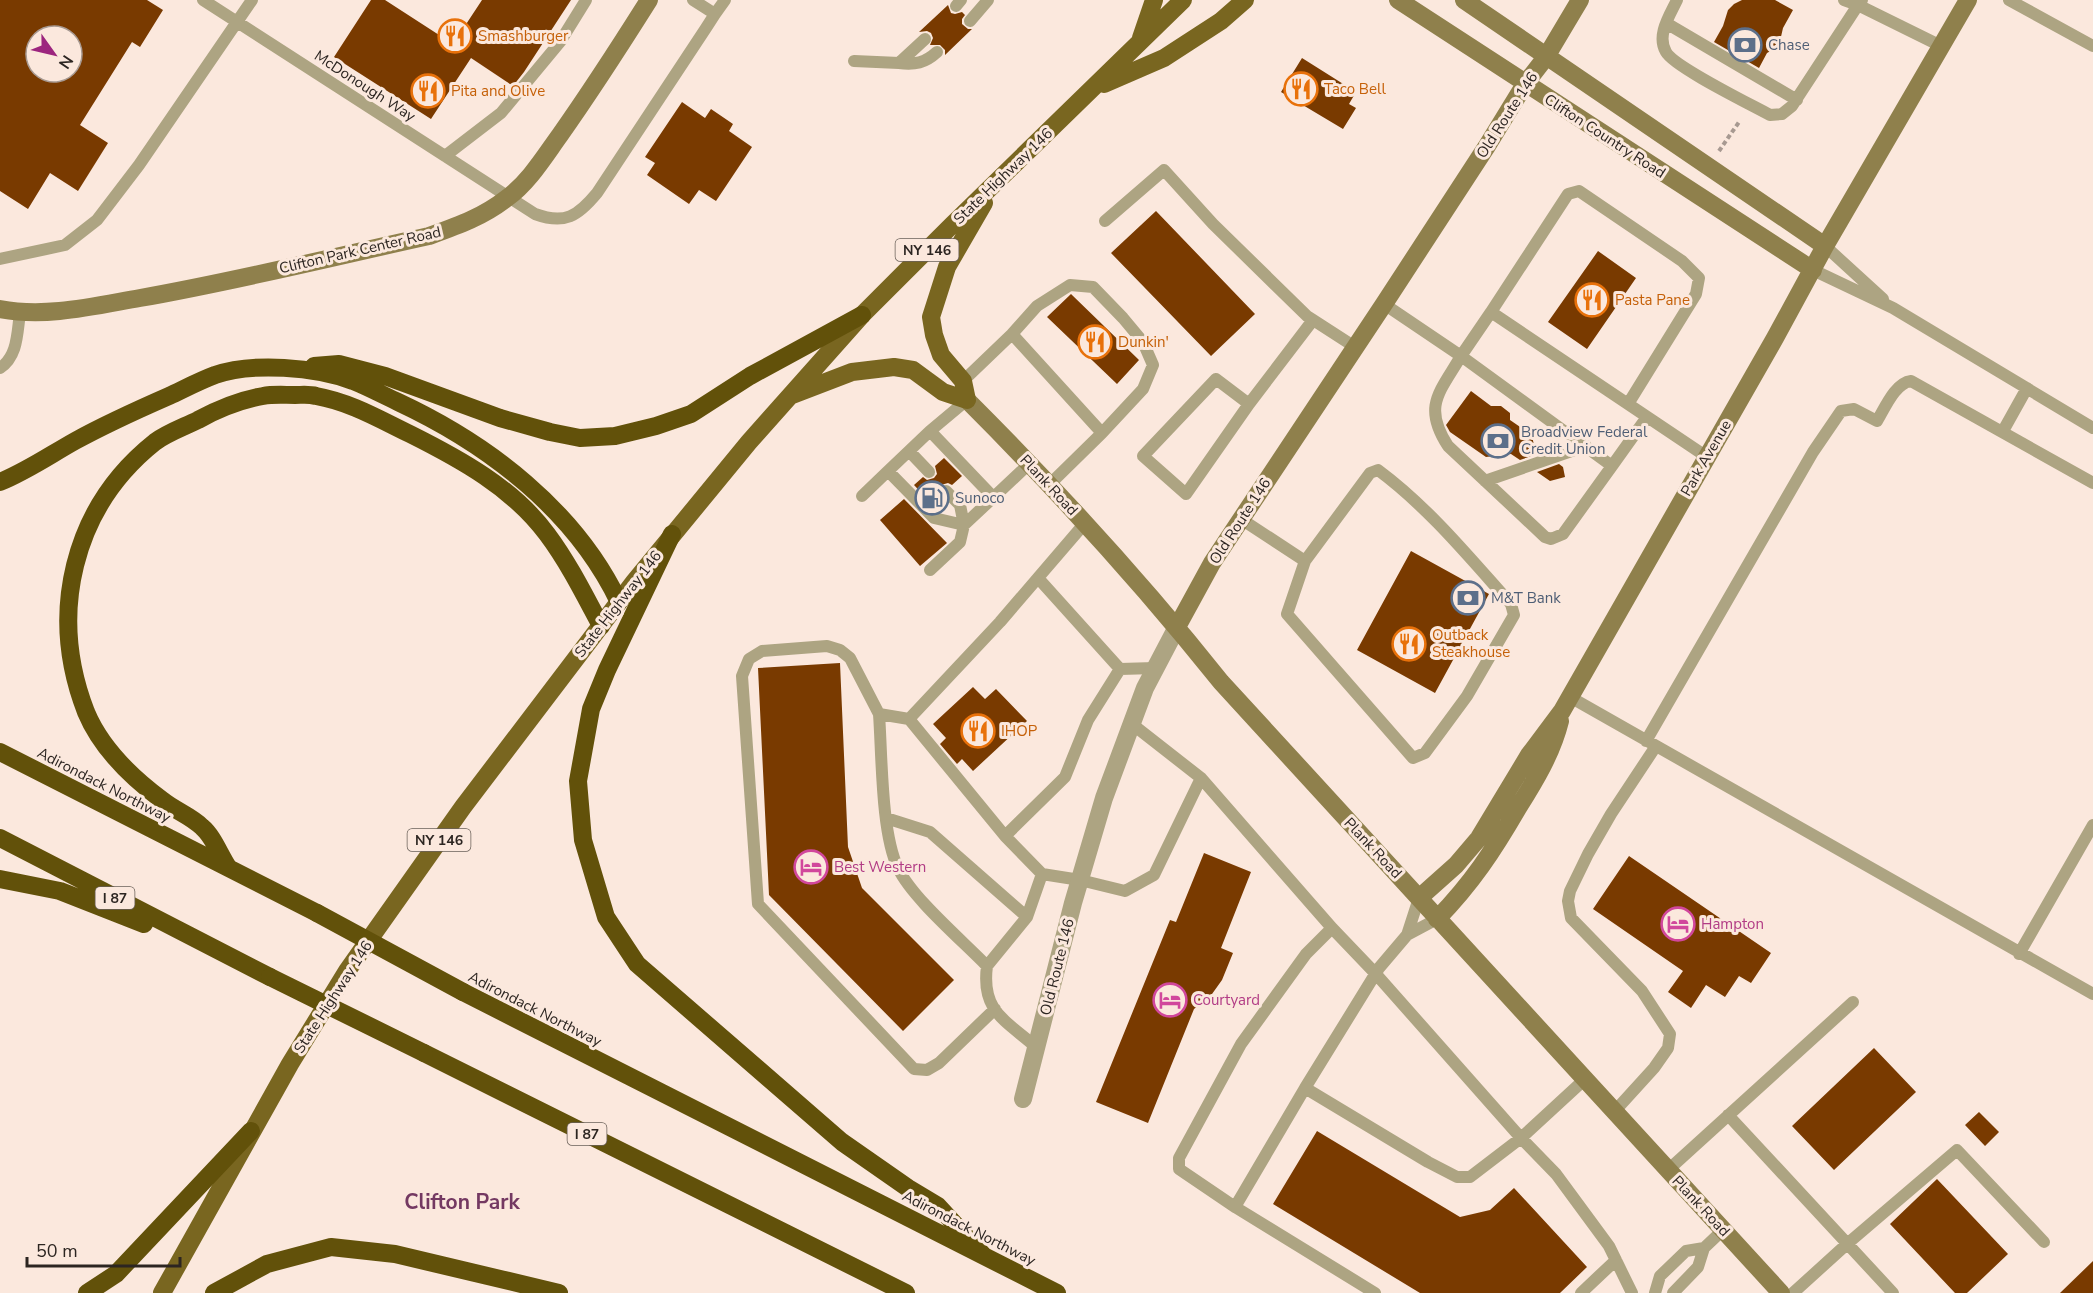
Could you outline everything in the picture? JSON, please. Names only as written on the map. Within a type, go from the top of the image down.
[{"type":"highway","points":[[0,482],[129,414],[216,375],[258,368],[296,368],[339,364],[385,376],[500,418],[550,432],[580,438],[615,436],[691,414],[750,376],[862,315]]},
{"type":"highway","points":[[296,368],[352,381],[456,432],[498,459],[532,490],[587,549],[604,573],[619,602]]},
{"type":"highway","points":[[228,867],[203,828],[163,801],[125,769],[109,751],[87,715],[69,648],[69,603],[75,562],[91,518],[121,474],[157,441],[218,409],[264,395],[315,395],[363,410],[448,453],[488,478],[520,504],[545,532],[564,559],[601,626]]},
{"type":"highway","points":[[672,534],[607,670],[591,709],[578,781],[583,840],[606,917],[637,964],[842,1142],[938,1206],[984,1256]]},
{"type":"highway","name":"Adirondack Northway","points":[[0,752],[317,913],[463,992],[1057,1293]]},
{"type":"highway","name":"I 87","points":[[0,838],[231,958],[906,1293]]},
{"type":"highway","points":[[0,879],[60,891],[231,958]]},
{"type":"highway","points":[[87,1293],[116,1274],[252,1131]]},
{"type":"highway","points":[[214,1293],[267,1264],[331,1247],[395,1254],[559,1293]]},
{"type":"main road","points":[[1140,42],[1154,0]]},
{"type":"main road","name":"State Highway 146","points":[[162,1293],[252,1131],[347,971],[463,807],[672,534],[787,397],[862,315],[1183,0]]},
{"type":"main road","points":[[1094,88],[1164,58],[1221,21],[1245,0]]},
{"type":"main road","points":[[967,400],[963,381],[941,355],[931,317],[947,267],[994,186]]},
{"type":"main road","points":[[787,397],[852,372],[894,367],[912,370],[943,392],[967,400]]},
{"type":"street","name":"Clifton Park Center Road","points":[[0,309],[20,313],[75,309],[192,289],[429,236],[489,212],[510,197],[534,172],[594,86],[649,0]]},
{"type":"street","name":"Clifton Country Road","points":[[1398,0],[1813,270]]},
{"type":"street","name":"Clifton Country Road","points":[[1464,0],[1825,246]]},
{"type":"street","name":"Old Route 146","points":[[1023,1099],[1080,880],[1104,798],[1145,688],[1155,668],[1212,563],[1384,304],[1525,84],[1546,57],[1580,0]]},
{"type":"street","name":"Park Avenue","points":[[1419,898],[1456,865],[1479,838],[1529,755],[1566,704],[1825,246],[1968,0]]},
{"type":"street","name":"Plank Road","points":[[967,400],[1050,484],[1177,627],[1221,682],[1781,1293]]},
{"type":"street","points":[[1437,919],[1461,894],[1486,862],[1517,811],[1545,762],[1566,704]]},
{"type":"lane","name":"McDonough Way","points":[[203,0],[535,214],[552,220],[570,217],[585,208],[597,193],[725,0]]},
{"type":"lane","points":[[0,259],[65,245],[97,220],[126,183],[252,0]]},
{"type":"lane","points":[[445,156],[501,113],[560,42],[586,0]]},
{"type":"lane","points":[[693,0],[715,14]]},
{"type":"lane","points":[[970,21],[988,0]]},
{"type":"lane","points":[[1677,0],[1662,36],[1666,52],[1676,62],[1692,72],[1770,115],[1782,114],[1797,100],[1860,3]]},
{"type":"lane","points":[[1844,0],[1860,3],[1941,46]]},
{"type":"lane","points":[[2009,0],[2093,46]]},
{"type":"lane","points":[[1666,23],[1797,100]]},
{"type":"lane","points":[[899,63],[925,39]]},
{"type":"lane","points":[[854,61],[911,65],[920,63],[937,52]]},
{"type":"lane","points":[[1105,221],[1164,170],[1213,225],[1306,316],[1355,347]]},
{"type":"lane","points":[[1628,404],[1696,294],[1699,278],[1682,261],[1579,191],[1568,194],[1461,356],[1436,400],[1434,416],[1438,431],[1448,446],[1545,537],[1551,539],[1563,534],[1647,417]]},
{"type":"lane","points":[[1825,246],[1893,308]]},
{"type":"lane","points":[[1813,270],[1893,308],[2093,428]]},
{"type":"lane","points":[[963,381],[1012,334],[1037,306],[1070,285],[1093,287],[1123,318],[1143,342],[1153,365],[1143,389],[1050,484]]},
{"type":"lane","points":[[1384,304],[1461,356],[1612,466]]},
{"type":"lane","points":[[1491,312],[1707,457]]},
{"type":"lane","points":[[0,368],[7,364],[14,352],[20,313]]},
{"type":"lane","points":[[1249,404],[1216,379],[1143,456],[1186,495],[1249,404],[1313,320]]},
{"type":"lane","points":[[1012,334],[1102,433]]},
{"type":"lane","points":[[1614,1112],[1654,1068],[1668,1048],[1670,1034],[1642,991],[1571,918],[1568,901],[1570,891],[1588,854],[1813,453],[1841,411],[1854,409],[1877,421],[1897,389],[1904,382],[1911,381],[2093,483]]},
{"type":"lane","points":[[2003,431],[2027,388]]},
{"type":"lane","points":[[862,496],[930,431],[967,400]]},
{"type":"lane","points":[[930,431],[993,497]]},
{"type":"lane","points":[[1485,481],[1586,446]]},
{"type":"lane","points":[[909,451],[928,472]]},
{"type":"lane","points":[[964,525],[1030,463]]},
{"type":"lane","points":[[1378,470],[1453,539],[1510,604],[1514,615],[1467,696],[1425,753],[1413,758],[1287,614],[1305,561],[1370,473],[1378,470]]},
{"type":"lane","points":[[888,471],[934,518],[964,525]]},
{"type":"lane","points":[[930,570],[960,542],[964,525],[960,505],[946,490]]},
{"type":"lane","points":[[1241,519],[1305,561]]},
{"type":"lane","points":[[909,719],[1000,622],[1085,524]]},
{"type":"lane","points":[[1038,578],[1120,669],[1155,668]]},
{"type":"lane","points":[[987,966],[924,902],[897,868],[886,818],[879,714],[850,658],[840,650],[827,646],[762,651],[749,659],[742,676],[758,904],[914,1069],[927,1070],[939,1063],[995,1009]]},
{"type":"lane","points":[[1005,836],[1065,777],[1088,720],[1120,669]]},
{"type":"lane","points":[[1566,704],[1651,744],[2093,994]]},
{"type":"lane","points":[[879,714],[909,719],[1005,836],[1042,874],[1125,891],[1154,875],[1201,778]]},
{"type":"lane","points":[[1132,724],[1201,778],[1332,928],[1556,1174],[1609,1245],[1632,1293]]},
{"type":"lane","points":[[886,818],[930,832],[1027,917]]},
{"type":"lane","points":[[2019,954],[2093,825]]},
{"type":"lane","points":[[1036,1047],[995,1009],[987,997],[985,981],[987,966],[1027,917],[1042,874]]},
{"type":"lane","points":[[1407,935],[1419,898]]},
{"type":"lane","points":[[1235,1207],[1375,973],[1407,935],[1437,919]]},
{"type":"lane","points":[[1332,928],[1306,954],[1240,1044],[1179,1158],[1179,1169],[1235,1207],[1375,1293]]},
{"type":"lane","points":[[1667,1171],[1853,1002]]},
{"type":"lane","points":[[1305,1088],[1428,1162],[1457,1177],[1470,1177],[1521,1138],[1584,1080]]},
{"type":"lane","points":[[1728,1115],[1893,1293]]},
{"type":"lane","points":[[1793,1293],[1957,1150],[2044,1242]]},
{"type":"lane","points":[[1673,1293],[1698,1267],[1704,1248],[1723,1230]]},
{"type":"lane","points":[[1659,1293],[1660,1276],[1686,1251],[1704,1248]]},
{"type":"lane","points":[[1581,1293],[1616,1260]]},
{"type":"path","points":[[1719,152],[1739,122]]},
{"type":"building","points":[[0,0],[147,0],[163,10],[140,47],[132,42],[80,125],[108,143],[78,191],[50,173],[28,209],[0,191]]},
{"type":"building","points":[[371,0],[385,0],[453,44],[482,0],[571,0],[513,86],[471,58],[431,119],[334,57]]},
{"type":"building","name":"Chase","points":[[1742,0],[1775,0],[1793,10],[1783,28],[1780,41],[1774,49],[1767,53],[1759,68],[1714,42],[1723,26],[1728,10]]},
{"type":"building","points":[[948,5],[951,13],[962,12],[965,15],[962,24],[972,29],[945,55],[945,50],[940,45],[930,45],[933,38],[931,33],[919,32]]},
{"type":"building","points":[[1302,58],[1356,92],[1349,104],[1356,108],[1343,129],[1281,92]]},
{"type":"building","points":[[682,102],[705,118],[711,109],[733,124],[729,131],[752,147],[716,201],[699,190],[689,204],[647,175],[655,163],[645,157]]},
{"type":"building","points":[[1156,211],[1255,314],[1211,356],[1111,253]]},
{"type":"building","name":"Pasta Pane","points":[[1598,251],[1636,278],[1587,349],[1548,322]]},
{"type":"building","points":[[1071,294],[1139,360],[1117,384],[1047,317]]},
{"type":"building","name":"Broadview Federal Credit Union","points":[[1471,391],[1491,406],[1501,406],[1510,413],[1510,420],[1532,435],[1534,446],[1543,452],[1520,460],[1511,454],[1486,457],[1450,432],[1446,425]]},
{"type":"building","points":[[944,458],[962,476],[952,485],[948,483],[941,485],[938,489],[940,496],[931,503],[914,485],[923,477],[927,480],[934,478],[937,474],[935,466]]},
{"type":"building","points":[[1559,464],[1563,467],[1565,477],[1550,481],[1537,472]]},
{"type":"building","points":[[904,499],[947,543],[920,566],[880,520]]},
{"type":"building","points":[[1411,551],[1489,594],[1435,693],[1357,650]]},
{"type":"building","name":"Best Western","points":[[840,663],[848,847],[862,888],[954,980],[903,1031],[769,895],[758,668]]},
{"type":"building","name":"IHOP","points":[[973,687],[985,699],[996,689],[1027,721],[973,771],[962,759],[957,764],[940,744],[946,738],[933,724]]},
{"type":"building","points":[[1204,853],[1251,872],[1221,948],[1233,953],[1222,980],[1212,994],[1194,1009],[1148,1123],[1096,1102],[1170,920],[1176,922]]},
{"type":"building","points":[[1629,856],[1771,953],[1751,983],[1739,976],[1725,997],[1706,985],[1691,1008],[1668,992],[1683,971],[1593,909]]},
{"type":"building","points":[[1874,1048],[1916,1092],[1834,1170],[1792,1126]]},
{"type":"building","points":[[1979,1112],[1999,1132],[1985,1146],[1965,1125]]},
{"type":"building","points":[[1317,1131],[1460,1217],[1490,1210],[1514,1188],[1587,1267],[1560,1293],[1420,1293],[1273,1204]]},
{"type":"building","points":[[1937,1179],[2008,1254],[1967,1293],[1955,1293],[1890,1224]]},
{"type":"building","points":[[2093,1261],[2093,1293],[2060,1293]]},
{"type":"place","name":"Smashburger","points":[[455,36]]},
{"type":"place","name":"Chase","points":[[1745,45]]},
{"type":"place","name":"Taco Bell","points":[[1301,89]]},
{"type":"place","name":"Pita and Olive","points":[[428,91]]},
{"type":"place","name":"Pasta Pane","points":[[1592,300]]},
{"type":"place","name":"Dunkin'","points":[[1095,342]]},
{"type":"place","name":"Broadview Federal Credit Union","points":[[1498,441]]},
{"type":"place","name":"Sunoco","points":[[932,498]]},
{"type":"place","name":"M&T Bank","points":[[1468,598]]},
{"type":"place","name":"Outback Steakhouse","points":[[1409,644]]},
{"type":"place","name":"IHOP","points":[[978,731]]},
{"type":"place","name":"Best Western","points":[[811,867]]},
{"type":"place","name":"Hampton","points":[[1678,924]]},
{"type":"place","name":"Courtyard","points":[[1170,1000]]},
{"type":"district","name":"Clifton Park","points":[[462,1202]]}]
